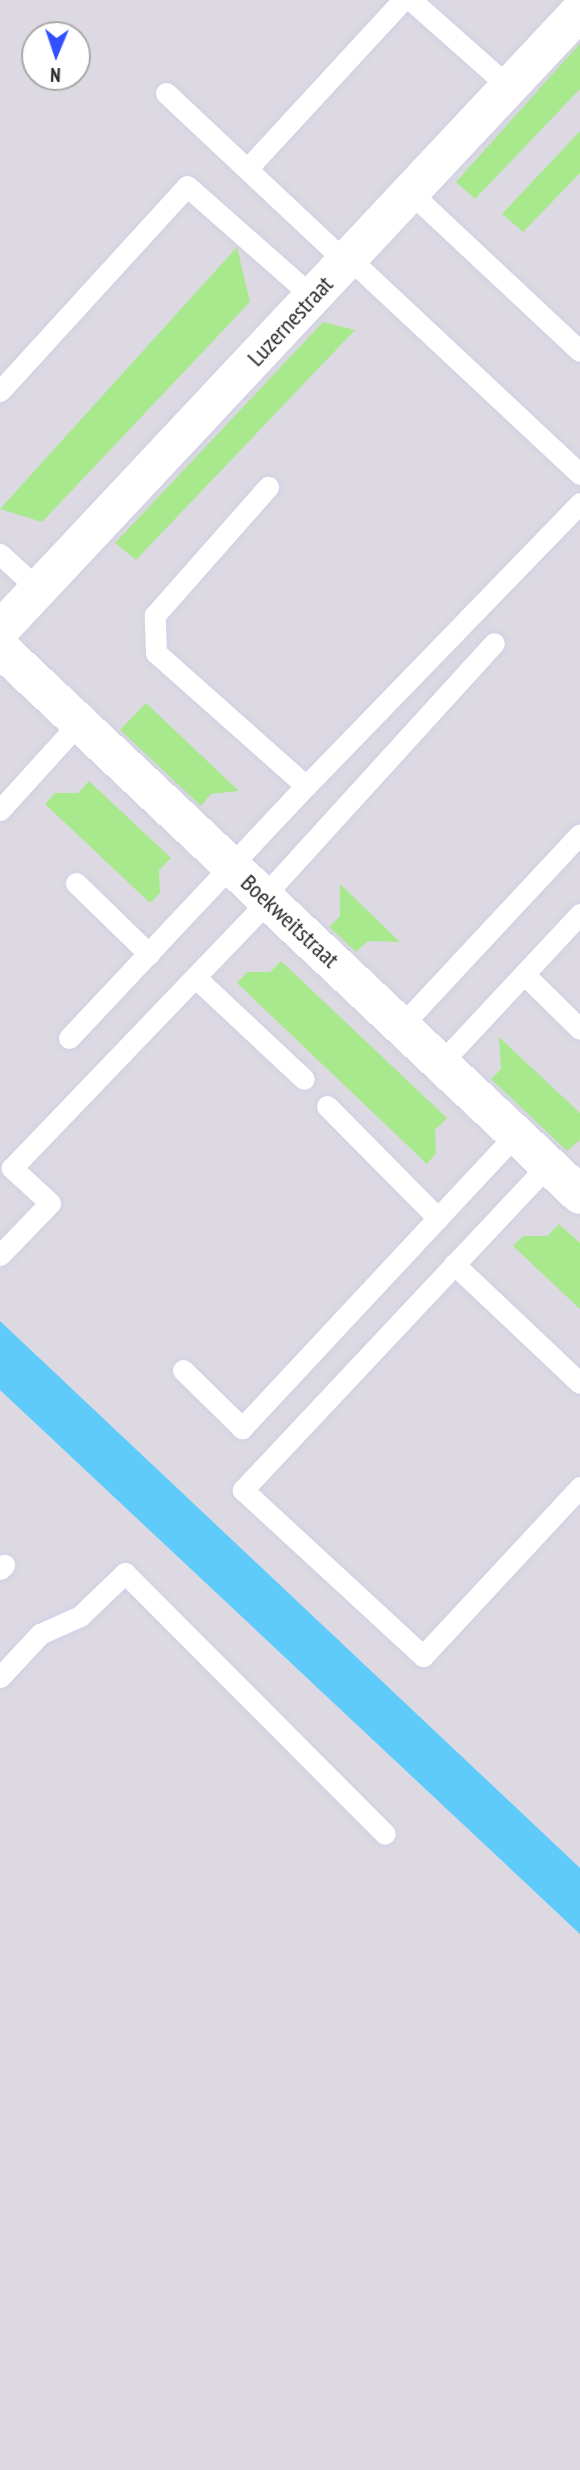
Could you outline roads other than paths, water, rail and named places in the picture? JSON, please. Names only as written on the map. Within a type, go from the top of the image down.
[{"type":"street","name":"Luzernestraat","points":[[0,629],[580,11]]},
{"type":"street","name":"Boekweitstraat","points":[[0,648],[580,1195]]},
{"type":"lane","points":[[247,169],[403,0]]},
{"type":"lane","points":[[411,0],[509,87]]},
{"type":"lane","points":[[166,93],[580,474]]},
{"type":"lane","points":[[0,391],[187,186],[313,296]]},
{"type":"lane","points":[[411,192],[580,351]]},
{"type":"lane","points":[[268,487],[155,615],[156,653],[306,786]]},
{"type":"lane","points":[[69,1038],[233,867],[306,786],[580,503]]},
{"type":"lane","points":[[0,554],[38,589]]},
{"type":"lane","points":[[0,1255],[50,1203],[12,1168],[195,977],[494,643]]},
{"type":"lane","points":[[0,810],[79,723]]},
{"type":"lane","points":[[401,1026],[580,835]]},
{"type":"lane","points":[[76,883],[149,954]]},
{"type":"lane","points":[[440,1063],[580,914]]},
{"type":"lane","points":[[524,974],[580,1029]]},
{"type":"lane","points":[[195,977],[304,1079]]},
{"type":"lane","points":[[327,1106],[438,1218]]},
{"type":"lane","points":[[183,1370],[242,1428],[516,1134]]},
{"type":"lane","points":[[548,1165],[243,1490],[422,1656],[580,1487]]},
{"type":"lane","points":[[454,1264],[580,1383]]},
{"type":"lane","points":[[0,1677],[40,1634],[80,1616],[125,1573],[385,1834]]},
{"type":"water","points":[[0,1321],[580,1868],[580,1934],[0,1390]]}]
